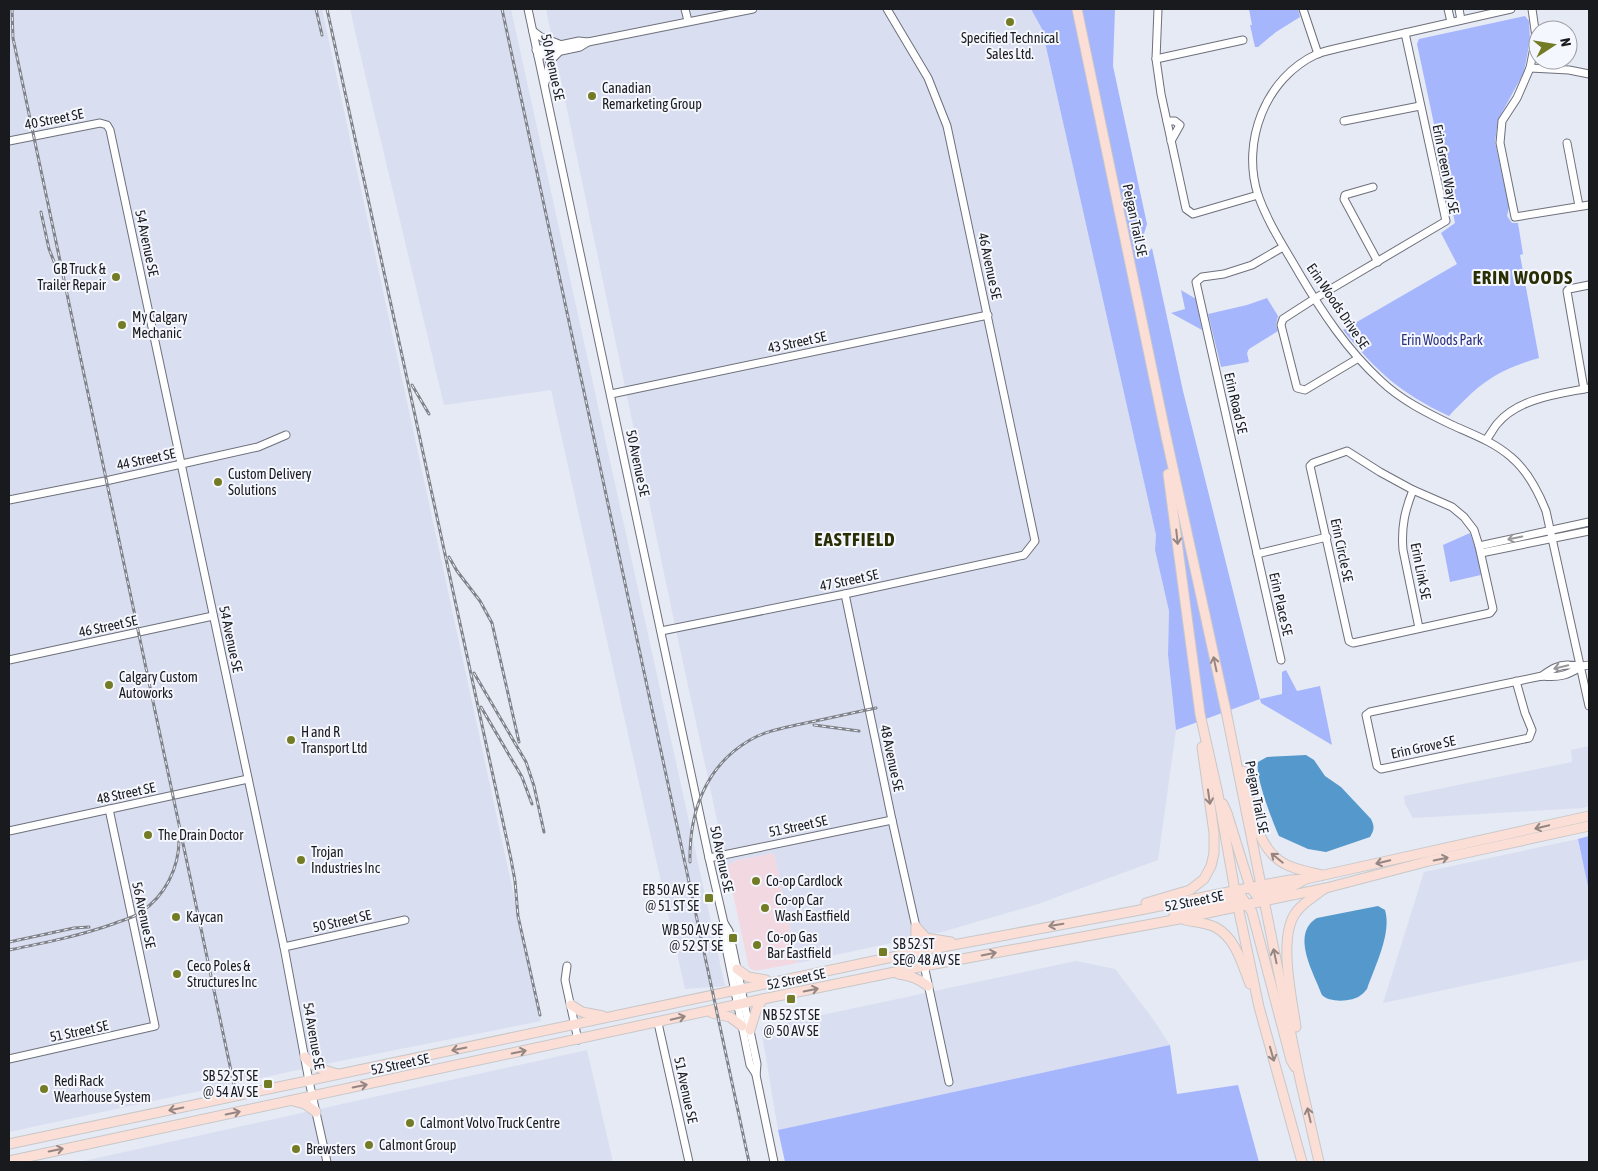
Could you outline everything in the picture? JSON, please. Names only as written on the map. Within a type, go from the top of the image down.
[{"type":"main road","name":"Peigan Trail SE","points":[[1077,9],[1166,436],[1226,711],[1258,893],[1297,1055],[1300,1079],[1319,1162]]},
{"type":"main road","name":"Peigan Trail SE","points":[[1166,436],[1166,459],[1200,714],[1240,899],[1259,1007],[1302,1162]]},
{"type":"main road","points":[[1226,711],[1233,728],[1262,840],[1270,853],[1284,864],[1322,875]]},
{"type":"main road","points":[[1104,916],[1190,890],[1204,879],[1211,866],[1214,854],[1214,833],[1200,736],[1200,714]]},
{"type":"main road","points":[[1218,794],[1258,893],[1293,886],[1306,879],[1322,875],[1589,816]]},
{"type":"main road","name":"52 Street SE","points":[[9,1160],[924,966],[1179,919],[1258,893],[1326,888],[1429,861],[1589,826]]},
{"type":"main road","points":[[1297,1055],[1297,1037],[1286,941],[1289,924],[1296,911],[1326,888]]},
{"type":"main road","name":"52 Street SE","points":[[9,1144],[921,950],[1104,916],[1240,899],[1258,893]]},
{"type":"main road","points":[[1162,922],[1169,916],[1240,899],[1252,912],[1292,1060],[1300,1079]]},
{"type":"main road","points":[[1179,919],[1215,927],[1227,936],[1236,950],[1259,1007]]},
{"type":"main road","points":[[916,927],[926,938],[958,943]]},
{"type":"main road","points":[[910,953],[916,942],[916,927]]},
{"type":"main road","points":[[736,969],[748,977],[774,981]]},
{"type":"main road","points":[[888,974],[907,975],[920,980],[928,986]]},
{"type":"main road","points":[[707,1012],[726,1015],[746,1028],[763,1000]]},
{"type":"main road","points":[[571,1005],[582,1012],[608,1017]]},
{"type":"main road","points":[[305,1057],[312,1065],[320,1069],[340,1074]]},
{"type":"main road","points":[[290,1101],[305,1104],[316,1112]]},
{"type":"street","name":"50 Avenue SE","points":[[528,9],[709,858],[736,969],[737,989]]},
{"type":"street","points":[[685,9],[688,21]]},
{"type":"street","points":[[688,21],[729,9]]},
{"type":"street","points":[[537,53],[560,48],[579,41],[588,42],[753,9]]},
{"type":"street","name":"46 Avenue SE","points":[[887,9],[928,78],[947,126],[1035,541]]},
{"type":"street","points":[[1158,9],[1156,59],[1186,209],[1193,214],[1258,195]]},
{"type":"street","points":[[1303,9],[1318,54]]},
{"type":"street","points":[[1448,9],[1451,22]]},
{"type":"street","points":[[1459,9],[1461,20]]},
{"type":"street","name":"Erin Woods Drive SE","points":[[1511,9],[1318,54],[1287,75],[1264,106],[1254,142],[1252,164],[1258,195],[1283,246],[1314,299],[1357,359],[1382,383],[1423,410],[1486,440],[1513,458],[1538,491],[1546,511],[1589,706]]},
{"type":"street","points":[[533,31],[560,48]]},
{"type":"street","name":"Erin Green Way SE","points":[[1357,359],[1305,390],[1297,388],[1282,325],[1284,319],[1314,299],[1446,221],[1405,33]]},
{"type":"street","points":[[1156,59],[1243,40]]},
{"type":"street","points":[[544,86],[550,61],[560,48]]},
{"type":"street","points":[[1529,70],[1517,98],[1502,122],[1500,143],[1515,217],[1589,205]]},
{"type":"street","points":[[1569,70],[1589,74]]},
{"type":"street","points":[[1344,121],[1420,106]]},
{"type":"street","points":[[1167,121],[1175,121],[1180,125],[1171,141]]},
{"type":"street","name":"40 Street SE","points":[[9,141],[95,124],[104,124]]},
{"type":"street","name":"54 Avenue SE","points":[[104,124],[108,126],[112,136],[180,464],[284,947],[309,1081],[327,1162]]},
{"type":"street","points":[[1567,143],[1579,206]]},
{"type":"street","points":[[1372,187],[1345,195],[1344,199],[1378,262]]},
{"type":"street","name":"Erin Road SE","points":[[1257,554],[1196,282],[1202,278],[1224,274],[1252,265],[1283,246]]},
{"type":"street","points":[[1486,440],[1498,423],[1514,410],[1551,395],[1587,388],[1567,291],[1589,285]]},
{"type":"street","name":"43 Street SE","points":[[610,394],[988,315]]},
{"type":"street","name":"44 Street SE","points":[[9,500],[258,447],[286,435]]},
{"type":"street","name":"Erin Circle SE","points":[[1346,451],[1413,490],[1452,506],[1464,517],[1474,530],[1480,549],[1493,609],[1490,613],[1353,643],[1349,641],[1327,538],[1310,466],[1312,463],[1346,451]]},
{"type":"street","name":"Erin Link SE","points":[[1413,490],[1406,508],[1402,536],[1403,550],[1419,628]]},
{"type":"street","points":[[1480,549],[1551,534],[1589,522]]},
{"type":"street","points":[[1551,534],[1589,531]]},
{"type":"street","points":[[1257,554],[1327,538]]},
{"type":"street","name":"47 Street SE","points":[[661,631],[1024,555],[1035,541]]},
{"type":"street","name":"Erin Place SE","points":[[1257,554],[1281,660]]},
{"type":"street","name":"48 Avenue SE","points":[[845,594],[916,927]]},
{"type":"street","name":"46 Street SE","points":[[9,660],[213,616]]},
{"type":"street","name":"Erin Grove SE","points":[[1516,681],[1532,730],[1529,738],[1381,769],[1377,766],[1366,715],[1370,712],[1516,681],[1542,676],[1551,669],[1569,665],[1581,667],[1589,665]]},
{"type":"street","name":"48 Street SE","points":[[9,831],[248,779]]},
{"type":"street","name":"56 Avenue SE","points":[[109,810],[155,1026]]},
{"type":"street","name":"51 Street SE","points":[[709,858],[892,820]]},
{"type":"street","name":"50 Street SE","points":[[284,947],[406,920]]},
{"type":"street","name":"50 Avenue SE","points":[[724,923],[723,933],[746,1028],[750,1065],[756,1075],[774,1162]]},
{"type":"street","points":[[921,950],[949,1082]]},
{"type":"street","points":[[567,966],[565,980],[578,1040]]},
{"type":"street","name":"51 Avenue SE","points":[[658,1023],[689,1162]]},
{"type":"street","name":"51 Street SE","points":[[9,1059],[155,1026]]},
{"type":"shaded area","points":[[9,9],[322,9],[541,1021],[335,1062],[9,1132]]},
{"type":"shaded area","points":[[350,9],[511,9],[725,986],[685,989],[551,390],[444,405]]},
{"type":"shaded area","points":[[546,9],[1031,9],[1042,29],[1156,535],[1155,550],[1169,611],[1168,655],[1176,730],[1158,860],[1038,904],[942,932],[798,963],[774,853],[737,860],[727,866]]},
{"type":"shaded area","points":[[1589,746],[1589,806],[1583,808],[1413,818],[1405,804],[1404,796],[1572,762],[1571,750]]},
{"type":"shaded area","points":[[1306,755],[1314,760],[1325,776],[1341,787],[1371,819],[1374,828],[1370,837],[1326,852],[1308,849],[1279,836],[1261,788],[1258,762],[1267,757]]},
{"type":"shaded area","points":[[1578,839],[1589,891],[1589,959],[1383,1003],[1424,872]]},
{"type":"shaded area","points":[[774,853],[798,963],[755,971],[749,968],[727,866],[737,860]]},
{"type":"shaded area","points":[[1378,906],[1385,910],[1387,919],[1386,929],[1382,949],[1367,989],[1353,999],[1341,1001],[1325,998],[1322,995],[1306,954],[1305,934],[1309,925],[1317,918]]},
{"type":"shaded area","points":[[1076,961],[1115,969],[1170,1045],[778,1130],[761,1028]]},
{"type":"shaded area","points":[[587,1050],[613,1162],[79,1162]]},
{"type":"green space","points":[[1031,9],[1115,9],[1113,66],[1147,224],[1143,237],[1147,254],[1152,248],[1183,391],[1260,699],[1176,730],[1168,655],[1169,611],[1155,550],[1156,535],[1042,29]]},
{"type":"green space","points":[[1249,9],[1298,9],[1300,17],[1276,32],[1258,47],[1255,47],[1250,25],[1252,25]]},
{"type":"green space","name":"Erin Woods Park","points":[[1525,16],[1528,20],[1528,51],[1524,72],[1498,120],[1495,142],[1509,207],[1507,216],[1512,223],[1518,223],[1523,254],[1520,255],[1539,358],[1511,368],[1489,380],[1470,395],[1449,416],[1417,399],[1390,380],[1367,358],[1343,330],[1457,264],[1441,233],[1455,223],[1417,44],[1419,39]]},
{"type":"green space","points":[[1181,290],[1196,299],[1202,330],[1171,313],[1185,309]]},
{"type":"green space","points":[[1267,298],[1278,316],[1276,325],[1278,331],[1249,349],[1247,353],[1249,362],[1221,367],[1208,314],[1247,305]]},
{"type":"green space","points":[[1470,533],[1481,575],[1450,582],[1443,545]]},
{"type":"green space","points":[[1286,670],[1297,691],[1320,686],[1332,745],[1261,703],[1260,699],[1282,694],[1282,672]]},
{"type":"green space","points":[[1589,836],[1589,891],[1578,839]]},
{"type":"green space","points":[[1170,1045],[1177,1094],[1238,1085],[1259,1162],[785,1162],[778,1130]]},
{"type":"railway","points":[[12,9],[13,38],[234,1085]]},
{"type":"railway","points":[[316,9],[322,35]]},
{"type":"railway","points":[[327,9],[511,859],[518,916],[540,1015]]},
{"type":"railway","points":[[502,9],[749,1162]]},
{"type":"railway","points":[[41,212],[49,249],[59,274]]},
{"type":"railway","points":[[412,385],[429,414]]},
{"type":"railway","points":[[449,557],[457,571],[480,601],[492,623],[519,742]]},
{"type":"railway","points":[[474,673],[526,762],[534,786],[544,832]]},
{"type":"railway","points":[[481,707],[522,777],[532,804]]},
{"type":"railway","points":[[690,862],[693,826],[703,792],[711,777],[734,751],[750,740],[768,732],[876,708]]},
{"type":"railway","points":[[814,725],[859,731]]},
{"type":"railway","points":[[9,950],[87,932],[138,914],[150,905],[164,890],[173,871],[179,840]]},
{"type":"railway","points":[[9,942],[74,928],[89,927]]},
{"type":"place","name":"Specified Technical Sales Ltd.","points":[[1010,22]]},
{"type":"place","name":"Canadian Remarketing Group","points":[[592,96]]},
{"type":"place","name":"GB Truck & Trailer Repair","points":[[116,277]]},
{"type":"place","name":"My Calgary Mechanic","points":[[122,325]]},
{"type":"place","name":"Custom Delivery Solutions","points":[[218,482]]},
{"type":"place","name":"Calgary Custom Autoworks","points":[[109,685]]},
{"type":"place","name":"H and R Transport Ltd","points":[[291,740]]},
{"type":"place","name":"The Drain Doctor","points":[[148,835]]},
{"type":"place","name":"Trojan Industries Inc","points":[[301,860]]},
{"type":"place","name":"Co-op Cardlock","points":[[756,881]]},
{"type":"place","name":"EB 50 AV SE @ 51 ST SE","points":[[709,898]]},
{"type":"place","name":"Co-op Car Wash Eastfield","points":[[765,908]]},
{"type":"place","name":"Kaycan","points":[[176,917]]},
{"type":"place","name":"WB 50 AV SE @ 52 ST SE","points":[[733,938]]},
{"type":"place","name":"Co-op Gas Bar Eastfield","points":[[757,945]]},
{"type":"place","name":"SB 52 ST SE@ 48 AV SE","points":[[883,952]]},
{"type":"place","name":"Ceco Poles & Structures Inc","points":[[177,974]]},
{"type":"place","name":"NB 52 ST SE @ 50 AV SE","points":[[791,999]]},
{"type":"place","name":"SB 52 ST SE @ 54 AV SE","points":[[268,1084]]},
{"type":"place","name":"Redi Rack Wearhouse System","points":[[44,1089]]},
{"type":"place","name":"Calmont Volvo Truck Centre","points":[[410,1123]]},
{"type":"place","name":"Calmont Group","points":[[369,1145]]},
{"type":"place","name":"Brewsters","points":[[296,1149]]},
{"type":"district","name":"ERIN WOODS","points":[[1523,277]]},
{"type":"district","name":"EASTFIELD","points":[[855,539]]}]
